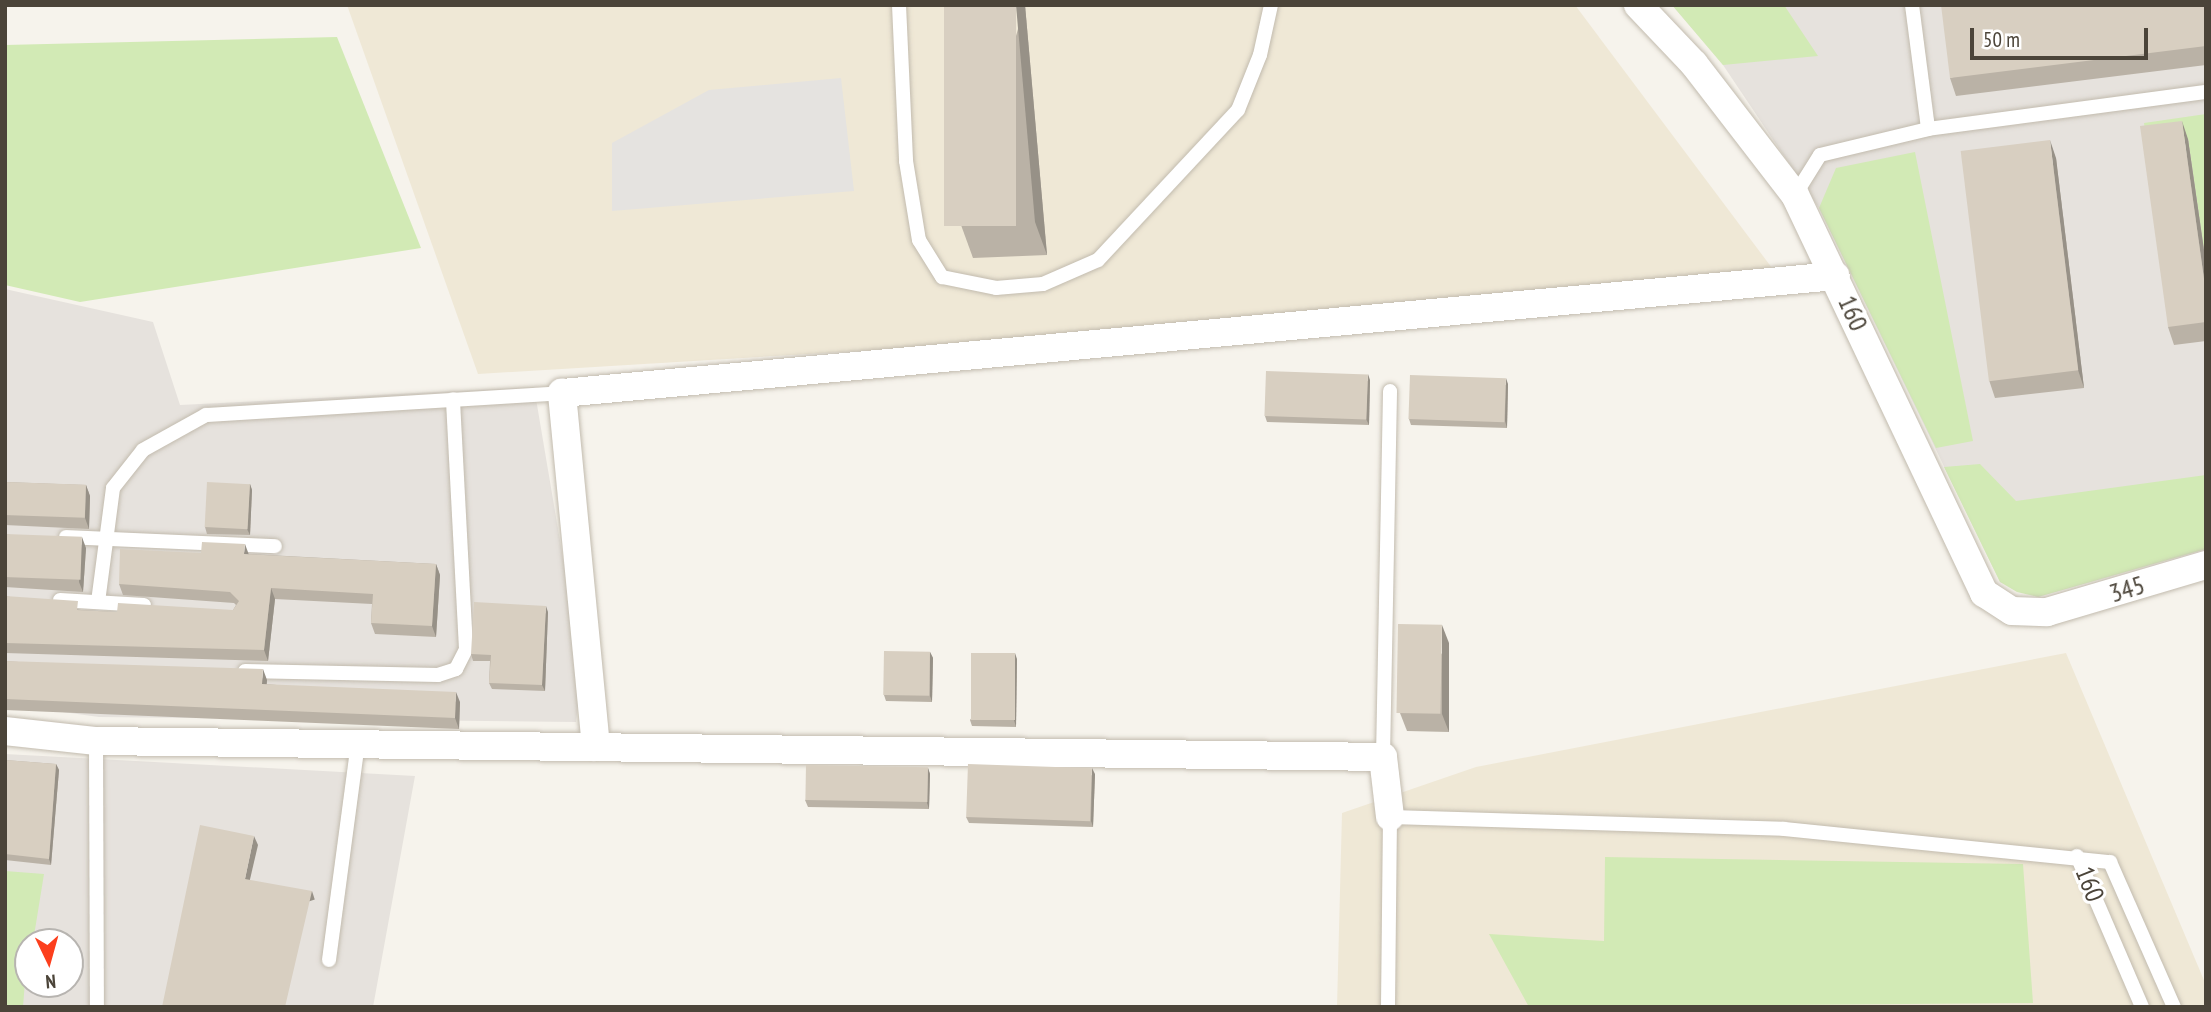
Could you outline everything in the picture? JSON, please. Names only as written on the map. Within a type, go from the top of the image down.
[{"type":"street","name":"160","points":[[1638,5],[1694,64],[1795,195],[1836,276],[1984,593],[2012,611],[2047,612]]},
{"type":"street","points":[[596,747],[562,393],[1836,276]]},
{"type":"street","name":"345","points":[[2047,612],[2206,565]]},
{"type":"street","points":[[5,731],[96,741],[1383,757],[1390,817]]},
{"type":"lane","points":[[899,5],[906,161],[919,240],[942,277],[996,288],[1043,284],[1098,260],[1238,110],[1260,55],[1271,5]]},
{"type":"lane","points":[[1912,5],[1928,129]]},
{"type":"lane","points":[[1795,195],[1821,155],[1928,129],[2206,92]]},
{"type":"lane","points":[[1383,757],[1390,391]]},
{"type":"lane","points":[[98,602],[113,488],[143,450],[206,415],[562,393]]},
{"type":"lane","points":[[233,671],[438,675],[456,669],[466,649],[453,399]]},
{"type":"lane","points":[[43,536],[275,546]]},
{"type":"lane","points":[[45,599],[166,607]]},
{"type":"lane","points":[[96,741],[97,1007]]},
{"type":"lane","points":[[328,960],[358,744]]},
{"type":"lane","points":[[1388,1007],[1390,817],[1784,830],[2077,856]]},
{"type":"lane","name":"160","points":[[2077,856],[2142,1007]]},
{"type":"lane","name":"160","points":[[2077,856],[2110,862],[2174,1007]]},
{"type":"shaded area","points":[[347,5],[1575,5],[1772,268],[909,348],[478,374]]},
{"type":"shaded area","points":[[1672,5],[2206,5],[2206,549],[2038,597],[2000,582],[1819,208],[1723,65]]},
{"type":"shaded area","points":[[841,78],[854,191],[612,211],[612,143],[709,90]]},
{"type":"shaded area","points":[[5,289],[153,322],[180,405],[534,387],[582,671],[576,722],[99,717],[5,704]]},
{"type":"shaded area","points":[[2066,653],[2206,985],[2206,1007],[1337,1007],[1342,813],[1476,767]]},
{"type":"shaded area","points":[[5,754],[415,776],[373,1007],[5,1007]]},
{"type":"green space","points":[[1672,5],[1784,5],[1818,56],[1723,65]]},
{"type":"green space","points":[[337,37],[421,248],[80,302],[5,285],[5,45]]},
{"type":"green space","points":[[2206,114],[2206,264],[2188,139],[2147,144],[2144,123]]},
{"type":"green space","points":[[1915,152],[1973,441],[1936,448],[1819,208],[1836,168]]},
{"type":"green space","points":[[1980,464],[2016,501],[2206,475],[2206,549],[2038,597],[2017,592],[2000,582],[1944,467]]},
{"type":"green space","points":[[1605,857],[2023,864],[2033,1003],[1529,1007],[1489,934],[1604,941]]},
{"type":"green space","points":[[5,871],[44,874],[35,928],[14,928],[14,998],[24,998],[23,1007],[5,1007]]},
{"type":"building","points":[[944,5],[1016,5],[1016,226],[944,226]]},
{"type":"building","points":[[1941,5],[2206,5],[2206,46],[1950,78]]},
{"type":"building","points":[[2182,121],[2206,293],[2206,322],[2168,327],[2140,126]]},
{"type":"building","points":[[2050,140],[2078,370],[1989,381],[1961,151]]},
{"type":"building","points":[[1266,371],[1368,375],[1366,420],[1264,416]]},
{"type":"building","points":[[1410,375],[1506,378],[1504,422],[1408,419]]},
{"type":"building","points":[[5,482],[86,485],[85,518],[5,515]]},
{"type":"building","points":[[207,482],[250,484],[248,529],[205,527]]},
{"type":"building","points":[[5,534],[82,537],[80,580],[5,577]]},
{"type":"building","points":[[202,542],[245,544],[244,554],[436,564],[432,626],[371,623],[373,594],[271,588],[264,650],[5,643],[5,596],[78,601],[77,610],[117,612],[118,603],[233,610],[239,601],[230,592],[119,584],[120,549],[201,553]]},
{"type":"building","points":[[474,602],[546,606],[542,685],[489,683],[491,655],[471,654]]},
{"type":"building","points":[[1398,624],[1442,625],[1440,714],[1396,713]]},
{"type":"building","points":[[884,651],[930,652],[929,696],[883,695]]},
{"type":"building","points":[[971,653],[1015,653],[1015,720],[971,720]]},
{"type":"building","points":[[5,661],[263,669],[262,684],[456,692],[455,718],[5,699]]},
{"type":"building","points":[[5,760],[56,764],[49,859],[5,854]]},
{"type":"building","points":[[968,764],[1092,768],[1090,821],[966,817]]},
{"type":"building","points":[[806,765],[928,767],[927,802],[805,800]]},
{"type":"building","points":[[200,825],[254,836],[245,879],[312,891],[285,1007],[162,1007]]}]
